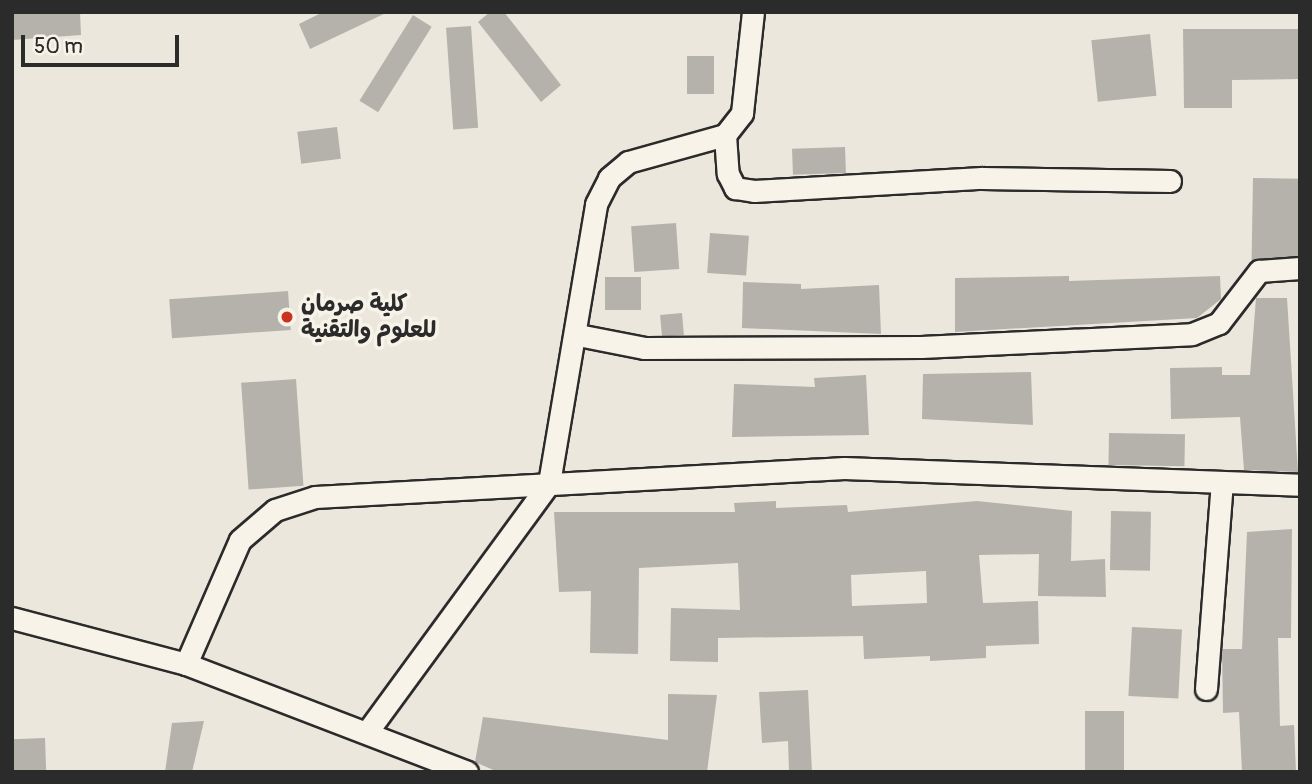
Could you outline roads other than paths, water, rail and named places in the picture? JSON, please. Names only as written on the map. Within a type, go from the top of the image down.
[{"type":"street","points":[[367,732],[550,483],[578,335],[596,204],[609,178],[628,162],[725,135],[742,113],[753,12]]},
{"type":"street","points":[[725,135],[728,174],[735,188],[754,191],[982,178],[1170,181]]},
{"type":"street","points":[[578,335],[658,348],[921,347],[1192,334],[1219,323],[1259,271],[1300,268]]},
{"type":"street","points":[[186,664],[240,540],[275,510],[315,497],[844,468],[1300,485]]},
{"type":"street","points":[[1206,689],[1223,483]]},
{"type":"street","points":[[12,618],[186,664],[467,772]]},
{"type":"place","name":"كلية صرمان للعلوم والتقنية","points":[[287,317]]}]
